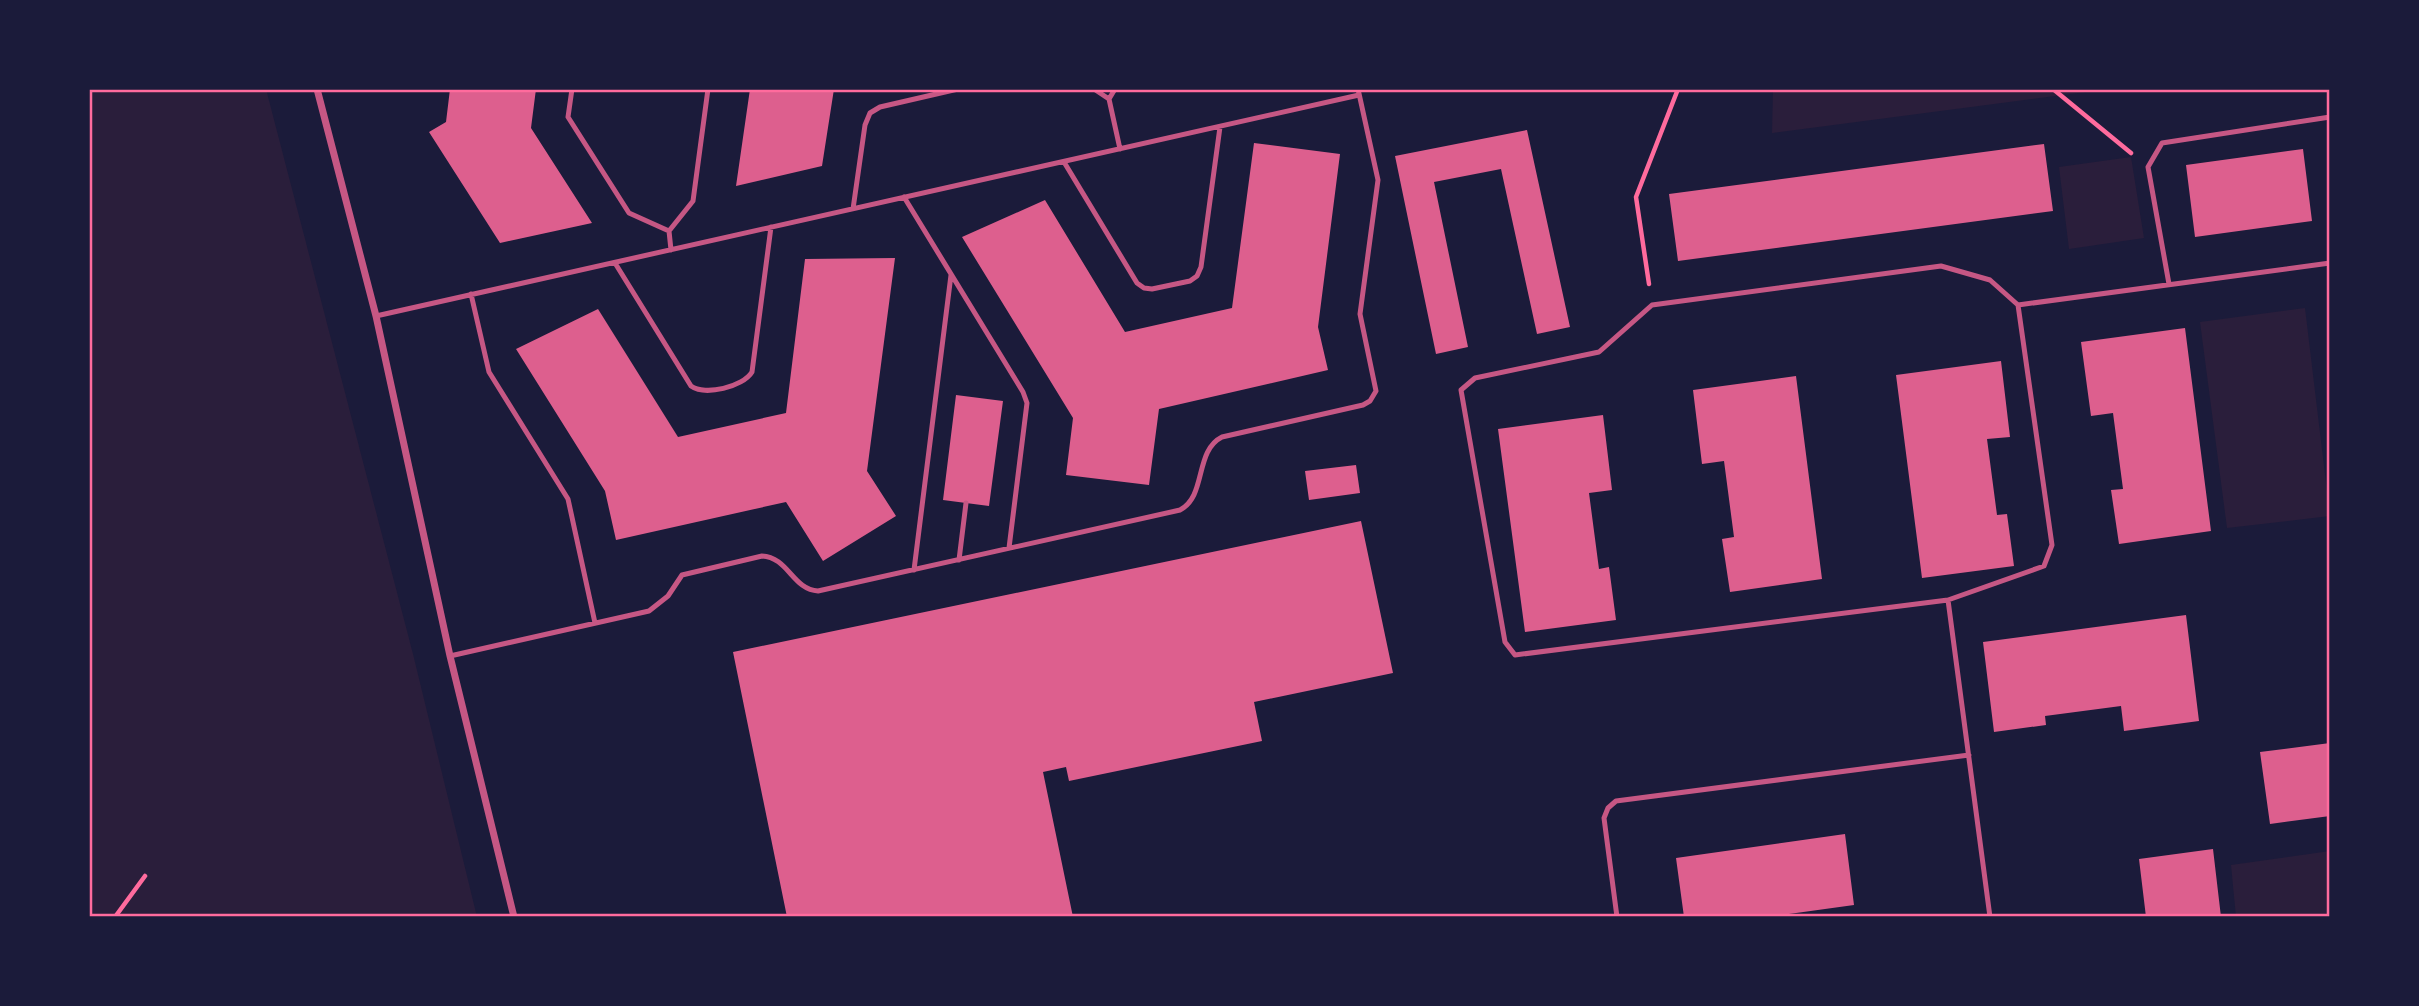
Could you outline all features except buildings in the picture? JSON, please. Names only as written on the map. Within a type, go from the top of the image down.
[{"type":"street","points":[[317,89],[376,316],[450,656],[514,917]]},
{"type":"lane","points":[[572,89],[568,117],[629,213],[669,230]]},
{"type":"lane","points":[[671,250],[669,230],[692,201],[708,89]]},
{"type":"lane","points":[[853,209],[865,125],[870,113],[880,107],[958,89]]},
{"type":"lane","points":[[1094,89],[1109,99]]},
{"type":"lane","points":[[1115,89],[1109,99],[1120,149]]},
{"type":"lane","points":[[376,316],[1220,127],[1358,92],[1378,180],[1360,314],[1376,384],[1374,397],[1363,405],[1222,437],[1213,442],[1207,451],[1192,499],[1180,510],[818,591],[809,591],[801,586],[779,561],[762,555],[682,575],[668,596],[649,611],[450,656]]},
{"type":"lane","points":[[2169,284],[2148,167],[2162,143],[2330,117]]},
{"type":"lane","points":[[1064,162],[1137,283],[1152,289],[1190,281],[1198,276],[1201,267],[1220,127]]},
{"type":"lane","points":[[904,197],[1023,392],[1027,403],[1009,548]]},
{"type":"lane","points":[[615,263],[691,386],[706,391],[741,383],[748,379],[752,372],[771,227]]},
{"type":"lane","points":[[2018,305],[2330,263]]},
{"type":"lane","points":[[1941,266],[1990,280],[2018,305],[2052,545],[2044,566],[1948,600],[1515,655],[1504,642],[1461,390],[1475,378],[1599,352],[1652,305],[1941,266]]},
{"type":"lane","points":[[914,570],[951,275]]},
{"type":"lane","points":[[471,294],[489,372],[568,499],[595,623]]},
{"type":"lane","points":[[959,559],[966,503]]},
{"type":"lane","points":[[1948,600],[1990,917]]},
{"type":"lane","points":[[1617,917],[1604,818],[1608,808],[1616,801],[1969,755]]},
{"type":"path","points":[[1652,305],[1636,197],[1678,89]]},
{"type":"path","points":[[2053,89],[2148,167]]},
{"type":"path","points":[[115,917],[145,876]]},
{"type":"shaded area","points":[[89,89],[266,89],[413,654],[477,917],[89,917]]},
{"type":"shaded area","points":[[1773,89],[2109,89],[1772,133]]},
{"type":"shaded area","points":[[2131,157],[2144,238],[2069,249],[2059,167]]},
{"type":"shaded area","points":[[2305,308],[2330,516],[2227,528],[2200,322]]},
{"type":"shaded area","points":[[2330,851],[2330,917],[2236,917],[2231,865]]}]
